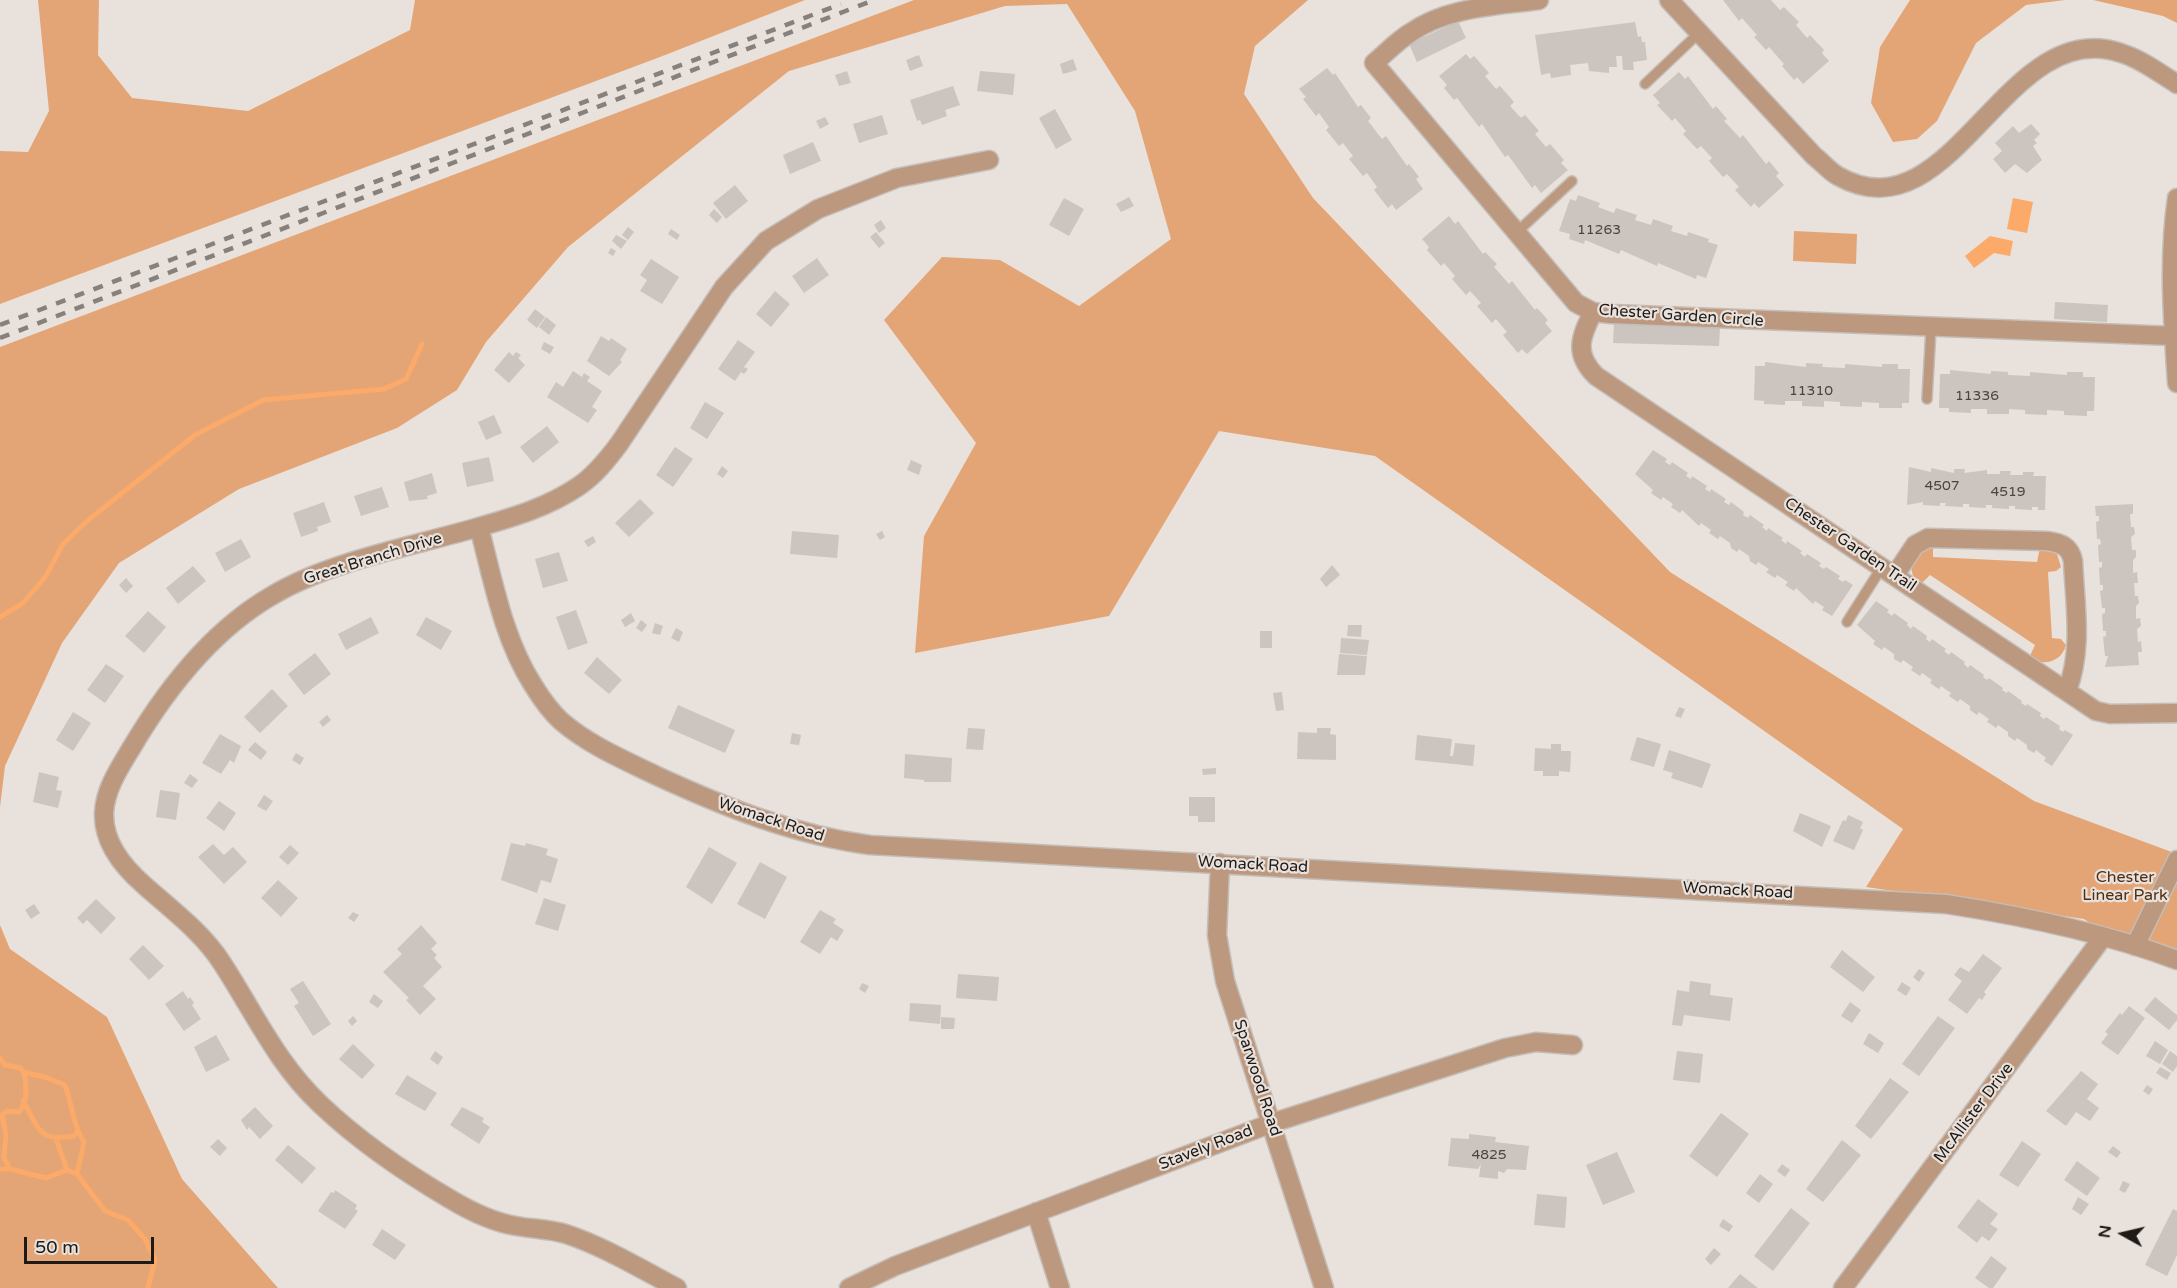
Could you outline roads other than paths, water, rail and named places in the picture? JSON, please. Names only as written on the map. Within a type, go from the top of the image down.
[{"type":"street","name":"Chester Garden Circle","points":[[1539,0],[1467,10],[1439,18],[1410,32],[1374,63],[1576,303],[1593,312],[1931,328],[2174,336]]},
{"type":"street","points":[[1669,0],[1814,156],[1837,176],[1859,185],[1883,188],[1904,184],[1929,171],[2037,68],[2062,55],[2091,49],[2120,52],[2177,84]]},
{"type":"street","name":"Great Branch Drive","points":[[676,1288],[581,1239],[560,1232],[503,1223],[468,1209],[357,1136],[320,1104],[293,1077],[271,1047],[220,960],[186,921],[131,874],[112,848],[104,814],[112,781],[151,714],[180,676],[210,643],[242,615],[273,594],[308,578],[526,513],[558,499],[582,484],[602,466],[724,288],[766,241],[818,209],[897,178],[989,160]]},
{"type":"street","points":[[2177,198],[2172,234],[2177,383]]},
{"type":"street","name":"Chester Garden Trail","points":[[1593,312],[1584,328],[1581,352],[1586,366],[1596,376],[2096,711],[2177,713]]},
{"type":"street","name":"Womack Road","points":[[479,527],[509,637],[520,664],[546,704],[559,719],[599,748],[698,794],[789,829],[832,840],[870,845],[1946,904],[2008,914],[2103,937],[2177,960]]},
{"type":"street","points":[[1888,571],[1916,545],[1928,538],[2047,541],[2065,546],[2071,552],[2073,561],[2078,647],[2074,672],[2067,691]]},
{"type":"street","points":[[2135,946],[2177,860]]},
{"type":"street","name":"Sparwood Road","points":[[1220,863],[1217,936],[1225,981],[1324,1288]]},
{"type":"street","name":"McAllister Drive","points":[[1843,1288],[2103,937]]},
{"type":"street","name":"Stavely Road","points":[[849,1288],[895,1266],[1272,1123],[1505,1048],[1536,1042],[1573,1045]]},
{"type":"street","points":[[1036,1212],[1060,1288]]},
{"type":"lane","points":[[1645,84],[1700,32]]},
{"type":"lane","points":[[1516,232],[1572,181]]},
{"type":"lane","points":[[1928,399],[1931,328]]},
{"type":"lane","points":[[1847,621],[1888,571]]},
{"type":"waterway","points":[[0,617],[23,603],[46,576],[63,544],[87,521],[195,435],[263,400],[384,389],[406,379],[422,344]]},
{"type":"waterway","points":[[0,1058],[5,1065],[21,1068],[26,1084],[24,1103],[19,1112],[7,1111],[2,1115],[6,1134],[4,1158],[10,1169],[46,1178],[67,1170],[77,1174],[105,1211],[128,1220],[145,1239],[155,1260],[148,1288]]},
{"type":"waterway","points":[[23,1072],[65,1085],[75,1122],[84,1142],[77,1174]]},
{"type":"waterway","points":[[23,1101],[41,1132],[53,1137],[74,1136],[77,1132]]},
{"type":"waterway","points":[[56,1139],[67,1170]]},
{"type":"waterway","points":[[0,1169],[10,1169]]},
{"type":"railway","points":[[0,338],[874,0]]},
{"type":"railway","points":[[0,325],[841,4]]},
{"type":"park label","name":"Chester Linear Park","points":[[2125,887]]}]
